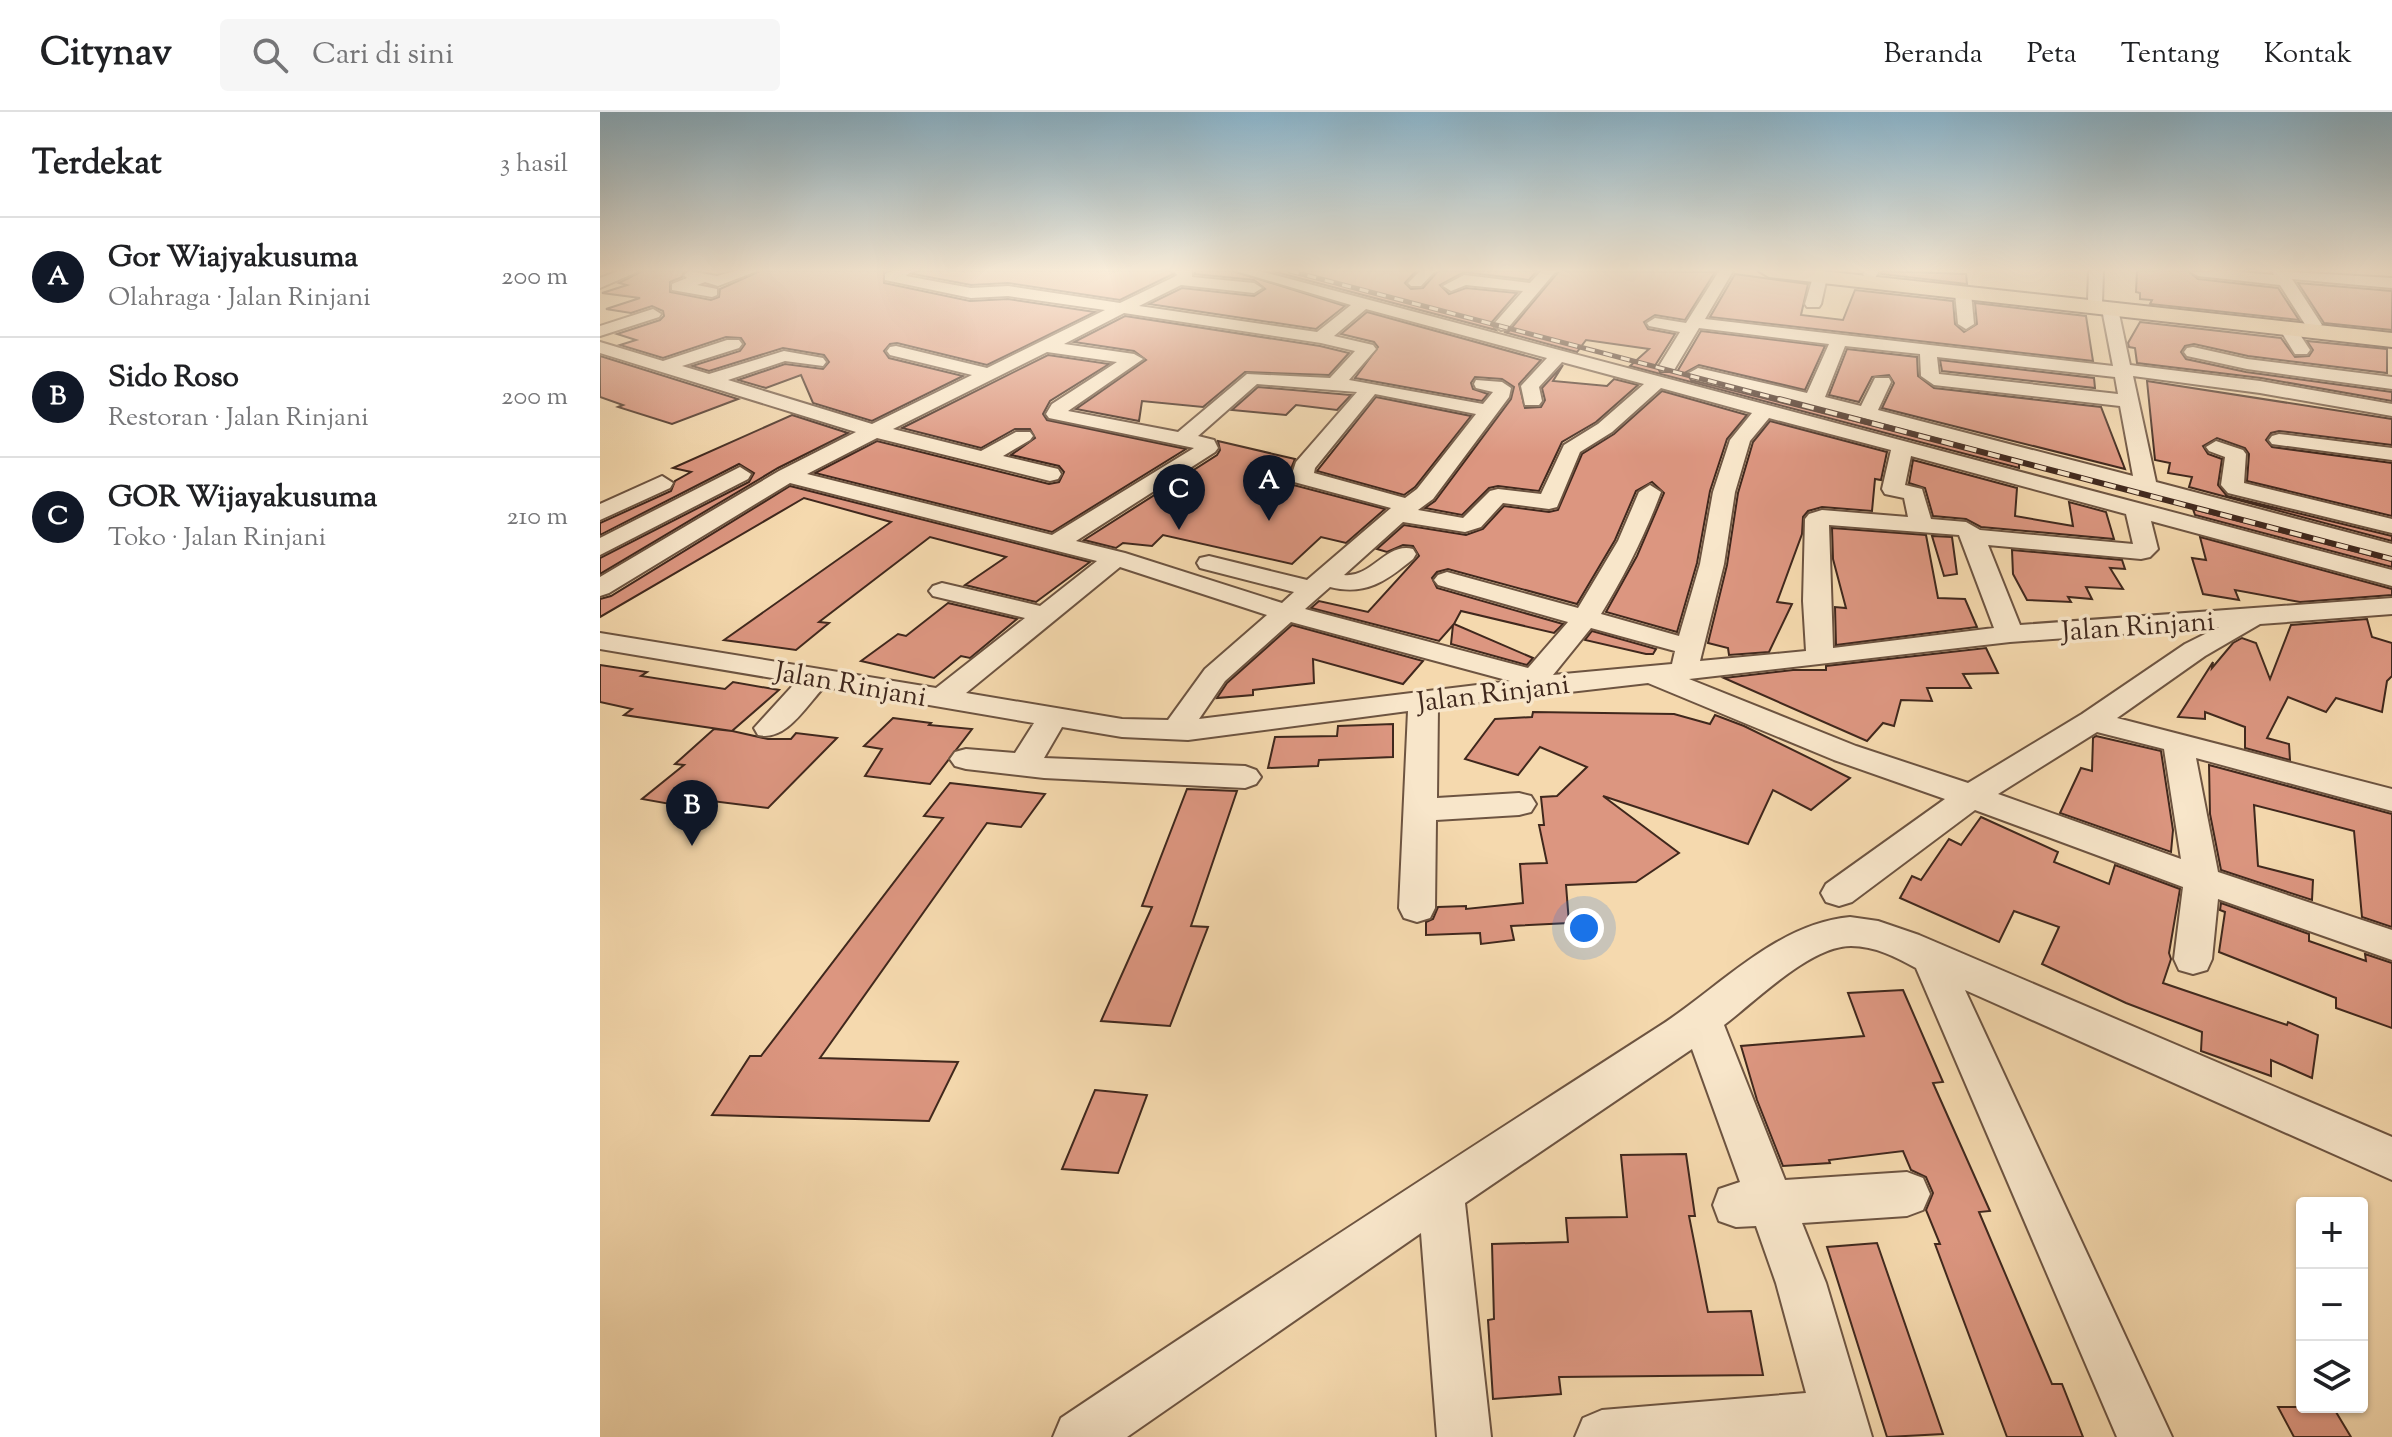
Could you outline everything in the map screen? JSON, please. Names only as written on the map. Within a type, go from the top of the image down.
[{"type":"main road","points":[[2333,333],[2391,339]]},
{"type":"main road","points":[[2357,333],[2391,339]]},
{"type":"street","points":[[600,588],[787,476],[1070,333]]},
{"type":"street","points":[[1287,333],[1321,338],[1347,333]]},
{"type":"street","points":[[1321,338],[1327,333]]},
{"type":"street","points":[[1334,385],[1367,349],[1371,333]]},
{"type":"street","points":[[1405,333],[1559,355],[1814,400],[1867,413],[2392,578]]},
{"type":"street","points":[[1527,333],[1663,374],[1763,412],[1902,448],[2392,551]]},
{"type":"street","points":[[1371,387],[1304,467],[1302,477],[1404,510],[1465,525],[1473,522],[1498,496],[1549,502],[1571,449],[1605,428],[1663,374],[1689,333]]},
{"type":"street","points":[[1799,333],[2227,382],[2392,410]]},
{"type":"street","points":[[1820,658],[1816,601],[1817,519],[1921,524],[1960,528],[1973,536],[2141,552],[2146,549],[2131,410],[2112,333]]},
{"type":"street","points":[[2290,333],[2301,350]]},
{"type":"street","points":[[1814,400],[1840,338]]},
{"type":"street","points":[[600,347],[625,354],[660,356],[733,344]]},
{"type":"street","points":[[1008,346],[1134,359],[1059,408],[1056,414],[1209,446],[1057,542]]},
{"type":"street","points":[[1928,350],[1930,376],[1934,379],[2131,410]]},
{"type":"street","points":[[896,351],[988,374]]},
{"type":"street","points":[[2193,352],[2247,364],[2392,383]]},
{"type":"street","points":[[1532,401],[1530,386],[1559,355]]},
{"type":"street","points":[[660,356],[710,380],[874,431],[1050,474]]},
{"type":"street","points":[[710,380],[784,356],[817,362]]},
{"type":"street","points":[[1182,439],[1253,378],[1371,387],[1488,411]]},
{"type":"street","points":[[1867,413],[1882,382]]},
{"type":"street","points":[[2227,382],[2238,407]]},
{"type":"street","points":[[1176,730],[1215,675],[1284,612],[1425,494],[1502,391],[1483,384]]},
{"type":"street","points":[[2079,412],[2131,410]]},
{"type":"street","points":[[1447,580],[1584,618],[1687,659],[1712,564],[1724,492],[1740,440],[1763,412]]},
{"type":"street","points":[[984,458],[1023,436]]},
{"type":"street","points":[[2279,440],[2392,454]]},
{"type":"street","points":[[2216,447],[2236,454],[2232,485],[2236,488],[2392,526]]},
{"type":"street","points":[[1902,448],[1893,489],[1914,494],[1921,524]]},
{"type":"street","points":[[600,548],[740,474]]},
{"type":"street","points":[[787,476],[1057,542],[1284,612],[1544,681],[1631,542],[1650,492]]},
{"type":"street","points":[[600,513],[662,483]]},
{"type":"street","points":[[1973,536],[2010,634]]},
{"type":"street","points":[[1209,563],[1317,584],[1348,585],[1365,584],[1404,554]]},
{"type":"street","points":[[942,698],[1116,558]]},
{"type":"street","points":[[942,591],[1045,615]]},
{"type":"street","name":"Jalan Rinjani","points":[[600,641],[1122,728],[1176,730],[1423,700],[1544,681],[1650,674],[1687,659],[1820,658],[2010,634],[2392,606]]},
{"type":"street","points":[[1839,893],[1971,796],[2093,721],[2195,650],[2261,615]]},
{"type":"street","points":[[1650,674],[1859,758],[2392,945]]},
{"type":"street","points":[[769,728],[817,677]]},
{"type":"street","points":[[1417,908],[1423,700]]},
{"type":"street","points":[[1024,764],[1053,717]]},
{"type":"street","points":[[2093,721],[2392,800]]},
{"type":"street","points":[[2178,743],[2202,880],[2193,959]]},
{"type":"street","points":[[966,759],[1044,768],[1245,777]]},
{"type":"street","points":[[1421,810],[1519,804]]},
{"type":"street","points":[[1080,1437],[1441,1191],[1702,1020],[1769,968],[1823,936],[1848,931],[1876,935],[1906,945],[2392,1159]]},
{"type":"street","points":[[1931,958],[2145,1437]]},
{"type":"street","points":[[1602,1437],[1843,1427],[1801,1283],[1753,1204],[1702,1020]]},
{"type":"street","points":[[1441,1191],[1464,1437]]},
{"type":"street","points":[[1753,1204],[1907,1194]]},
{"type":"building","points":[[1053,333],[987,365],[897,343],[890,344],[884,351],[889,358],[963,376],[872,421],[813,403],[801,375],[766,388],[738,380],[785,364],[823,369],[829,362],[824,355],[783,348],[709,371],[692,366],[740,351],[745,344],[741,338],[726,337],[663,358],[620,345],[636,340],[617,334]]},
{"type":"building","points":[[1092,333],[1234,333],[1349,353],[1329,375],[1245,372],[1203,407],[1142,401],[1139,421],[1076,409],[1146,360],[1134,351],[1074,342]]},
{"type":"building","points":[[1443,333],[1541,360],[1519,384],[1525,408],[1541,407],[1545,400],[1542,388],[1563,365],[1553,381],[1607,386],[1614,379],[1638,385],[1596,422],[1562,442],[1539,491],[1498,486],[1489,488],[1462,515],[1425,508],[1435,501],[1511,399],[1514,387],[1502,379],[1475,377],[1471,383],[1473,389],[1488,394],[1482,401],[1355,378],[1378,347],[1374,342],[1341,334]]},
{"type":"building","points":[[1507,333],[1675,334],[1656,364],[1660,372],[1677,372],[1700,333],[1825,346],[1805,390],[1699,365],[1686,372],[1691,380],[2019,462],[2019,468],[1630,366],[1649,349],[1586,340],[1577,352]]},
{"type":"building","points":[[1848,333],[2089,333],[2093,361]]},
{"type":"building","points":[[2134,333],[2235,333],[2281,338],[2295,357],[2309,356],[2313,350],[2307,341],[2387,349],[2387,373],[2248,356],[2194,344],[2185,346],[2181,352],[2186,359],[2246,372],[2392,392],[2392,401],[2261,378],[2137,363],[2135,348],[2129,347]]},
{"type":"building","points":[[1847,349],[1917,357],[1918,376],[1934,388],[2101,407],[2125,469],[1882,408],[1894,383],[1889,375],[1872,377],[1859,402],[1829,395]]},
{"type":"building","points":[[1048,355],[1109,364],[1050,401],[1043,414],[1047,420],[1186,449],[1052,532],[815,473],[877,441],[1049,484],[1059,482],[1064,472],[1059,466],[1011,455],[1035,438],[1030,429],[1015,429],[981,448],[902,428]]},
{"type":"building","points":[[600,356],[738,399],[672,424],[618,407],[623,405],[600,397]]},
{"type":"building","points":[[1940,360],[2094,378],[2095,388],[1942,371]]},
{"type":"building","points":[[2147,381],[2392,419],[2392,445],[2279,431],[2271,433],[2266,440],[2272,447],[2392,463],[2392,516],[2247,481],[2249,454],[2245,448],[2217,438],[2203,446],[2208,454],[2222,459],[2218,485],[2227,496],[2392,536],[2392,541],[2189,487],[2192,477],[2168,473],[2170,463],[2155,460]]},
{"type":"building","points":[[1258,387],[1351,395],[1337,410],[1296,405],[1286,415],[1232,410]]},
{"type":"building","points":[[1662,391],[1747,415],[1727,439],[1710,491],[1697,563],[1677,632],[1606,612],[1637,556],[1664,493],[1652,482],[1636,491],[1615,540],[1577,604],[1448,569],[1437,572],[1432,578],[1437,588],[1563,624],[1554,633],[1461,611],[1454,624],[1533,658],[1527,665],[1451,644],[1453,625],[1439,641],[1311,608],[1319,601],[1368,612],[1419,556],[1413,546],[1403,545],[1387,552],[1377,549],[1404,525],[1466,535],[1483,529],[1504,506],[1549,512],[1558,510],[1582,454],[1614,434]]},
{"type":"building","points":[[1376,397],[1471,416],[1415,487],[1404,495],[1317,471]]},
{"type":"building","points":[[792,415],[848,433],[778,468],[600,574],[600,558],[749,482],[754,473],[739,464],[600,535],[600,523],[671,491],[675,481],[691,472],[673,468]]},
{"type":"building","points":[[1770,421],[1887,452],[1881,480],[1875,479],[1872,511],[1822,507],[1808,511],[1803,517],[1802,534],[1777,602],[1792,604],[1769,652],[1729,655],[1728,648],[1708,643],[1727,565],[1738,493],[1753,442]]},
{"type":"building","points":[[1218,441],[1295,459],[1288,476],[1293,485],[1385,509],[1346,543],[1321,537],[1292,564],[1163,535],[1152,546],[1123,543],[1116,548],[1084,540],[1217,455],[1220,450]]},
{"type":"building","points":[[1913,460],[2017,488],[2015,516],[2073,526],[2069,502],[2106,512],[2114,539],[1981,527],[1966,519],[1933,516],[1925,488],[1909,483]]},
{"type":"building","points":[[790,486],[1090,562],[1036,602],[965,585],[1006,557],[930,537],[819,622],[829,623],[796,650],[724,640],[891,522],[804,498],[600,617],[600,599],[611,596]]},
{"type":"building","points":[[2193,509],[2392,561],[2392,567],[2195,515]]},
{"type":"building","points":[[1832,528],[1926,535],[1938,598],[1965,599],[1977,627],[1836,645],[1835,607],[1846,608],[1833,559]]},
{"type":"building","points":[[1932,536],[1952,537],[1957,574],[1944,576]]},
{"type":"building","points":[[2200,537],[2392,589],[2392,595],[2300,602],[2235,590],[2239,600],[2203,594],[2192,558],[2206,560]]},
{"type":"building","points":[[2012,550],[2122,560],[2125,569],[2110,568],[2123,589],[2086,587],[2092,599],[2068,597],[2071,602],[2027,600],[2013,574]]},
{"type":"building","points":[[948,603],[1017,619],[970,658],[961,656],[934,678],[861,661],[898,634],[906,636]]},
{"type":"building","points":[[2367,619],[2372,637],[2392,643],[2392,676],[2387,681],[2382,712],[2336,698],[2326,712],[2288,697],[2267,738],[2289,744],[2290,760],[2245,748],[2245,727],[2205,712],[2205,719],[2178,717],[2213,662],[2212,668],[2233,643],[2242,638],[2256,643],[2270,679],[2291,625]]},
{"type":"building","points":[[1292,625],[1423,661],[1403,684],[1313,659],[1314,683],[1253,690],[1253,695],[1217,698],[1227,683]]},
{"type":"building","points":[[1592,631],[1656,649],[1653,654],[1646,654],[1585,640]]},
{"type":"building","points":[[1986,648],[1998,673],[1963,674],[1971,688],[1927,688],[1932,701],[1901,700],[1894,726],[1883,723],[1867,741],[1724,678],[1793,670],[1826,670],[1826,666]]},
{"type":"building","points":[[600,665],[647,672],[641,676],[725,689],[733,682],[779,690],[732,731],[624,715],[632,709],[600,702]]},
{"type":"building","points":[[1533,712],[1674,714],[1710,724],[1715,715],[1850,778],[1811,810],[1773,790],[1748,844],[1603,796],[1679,853],[1636,882],[1566,885],[1569,923],[1511,926],[1514,940],[1481,944],[1480,933],[1426,935],[1426,922],[1433,919],[1438,907],[1466,906],[1466,909],[1523,903],[1520,864],[1547,863],[1539,825],[1544,825],[1541,797],[1557,796],[1587,767],[1540,747],[1518,775],[1465,759],[1495,719],[1532,717]]},
{"type":"building","points":[[893,718],[972,729],[930,784],[865,776],[882,749],[864,746]]},
{"type":"building","points":[[1393,724],[1393,757],[1319,760],[1318,766],[1268,768],[1275,737],[1337,736],[1338,726]]},
{"type":"building","points":[[714,729],[768,739],[791,739],[796,733],[837,738],[768,808],[696,799],[687,807],[642,799],[684,765],[675,764]]},
{"type":"building","points":[[2096,736],[2161,751],[2173,830],[2171,852],[2060,813],[2081,768],[2092,771],[2093,738]]},
{"type":"building","points":[[2209,765],[2392,814],[2392,927],[2362,917],[2354,831],[2254,805],[2258,866],[2313,880],[2312,900],[2221,870],[2210,814]]},
{"type":"building","points":[[950,783],[1045,794],[1021,827],[987,823],[820,1058],[958,1062],[929,1121],[712,1115],[750,1056],[761,1056],[943,818],[924,816]]},
{"type":"building","points":[[1187,789],[1237,791],[1191,926],[1208,927],[1170,1026],[1101,1021],[1152,907],[1142,906]]},
{"type":"building","points":[[1981,817],[2058,852],[2054,862],[2109,884],[2115,865],[2180,889],[2169,953],[2171,959],[2163,983],[2287,1025],[2288,1022],[2318,1035],[2312,1078],[2271,1060],[2271,1076],[2201,1051],[2202,1032],[2126,1003],[2042,964],[2059,927],[2014,911],[1999,942],[1900,898],[1912,876],[1921,880],[1949,839],[1961,845]]},
{"type":"building","points":[[2221,903],[2309,934],[2309,941],[2366,961],[2365,954],[2392,963],[2392,1028],[2336,1008],[2336,998],[2219,952],[2225,912],[2220,910]]},
{"type":"building","points":[[1903,990],[1943,1082],[1933,1083],[1990,1211],[1979,1212],[2052,1384],[2062,1384],[2083,1437],[2007,1437],[1935,1244],[1940,1244],[1926,1210],[1933,1193],[1926,1177],[1911,1170],[1903,1151],[1829,1160],[1830,1163],[1783,1166],[1757,1100],[1741,1046],[1864,1036],[1848,993]]},
{"type":"building","points":[[1095,1090],[1147,1095],[1118,1173],[1062,1169]]},
{"type":"building","points":[[1686,1154],[1695,1216],[1689,1216],[1708,1312],[1751,1311],[1763,1375],[1559,1377],[1561,1394],[1493,1399],[1488,1320],[1494,1319],[1492,1244],[1568,1242],[1566,1218],[1627,1217],[1621,1155]]},
{"type":"building","points":[[1877,1243],[1943,1434],[1887,1437],[1827,1247]]},
{"type":"building","points":[[2278,1407],[2296,1407],[2296,1413],[2337,1413],[2351,1437],[2294,1437]]},
{"type":"railway","points":[[1526,333],[1786,401]]},
{"type":"railway","points":[[1779,399],[2392,559]]},
{"type":"place","name":"Gor Wiajyakusuma","points":[[1269,521]]},
{"type":"place","name":"GOR Wijayakusuma","points":[[1179,530]]},
{"type":"place","name":"Sido Roso","points":[[692,846]]}]
